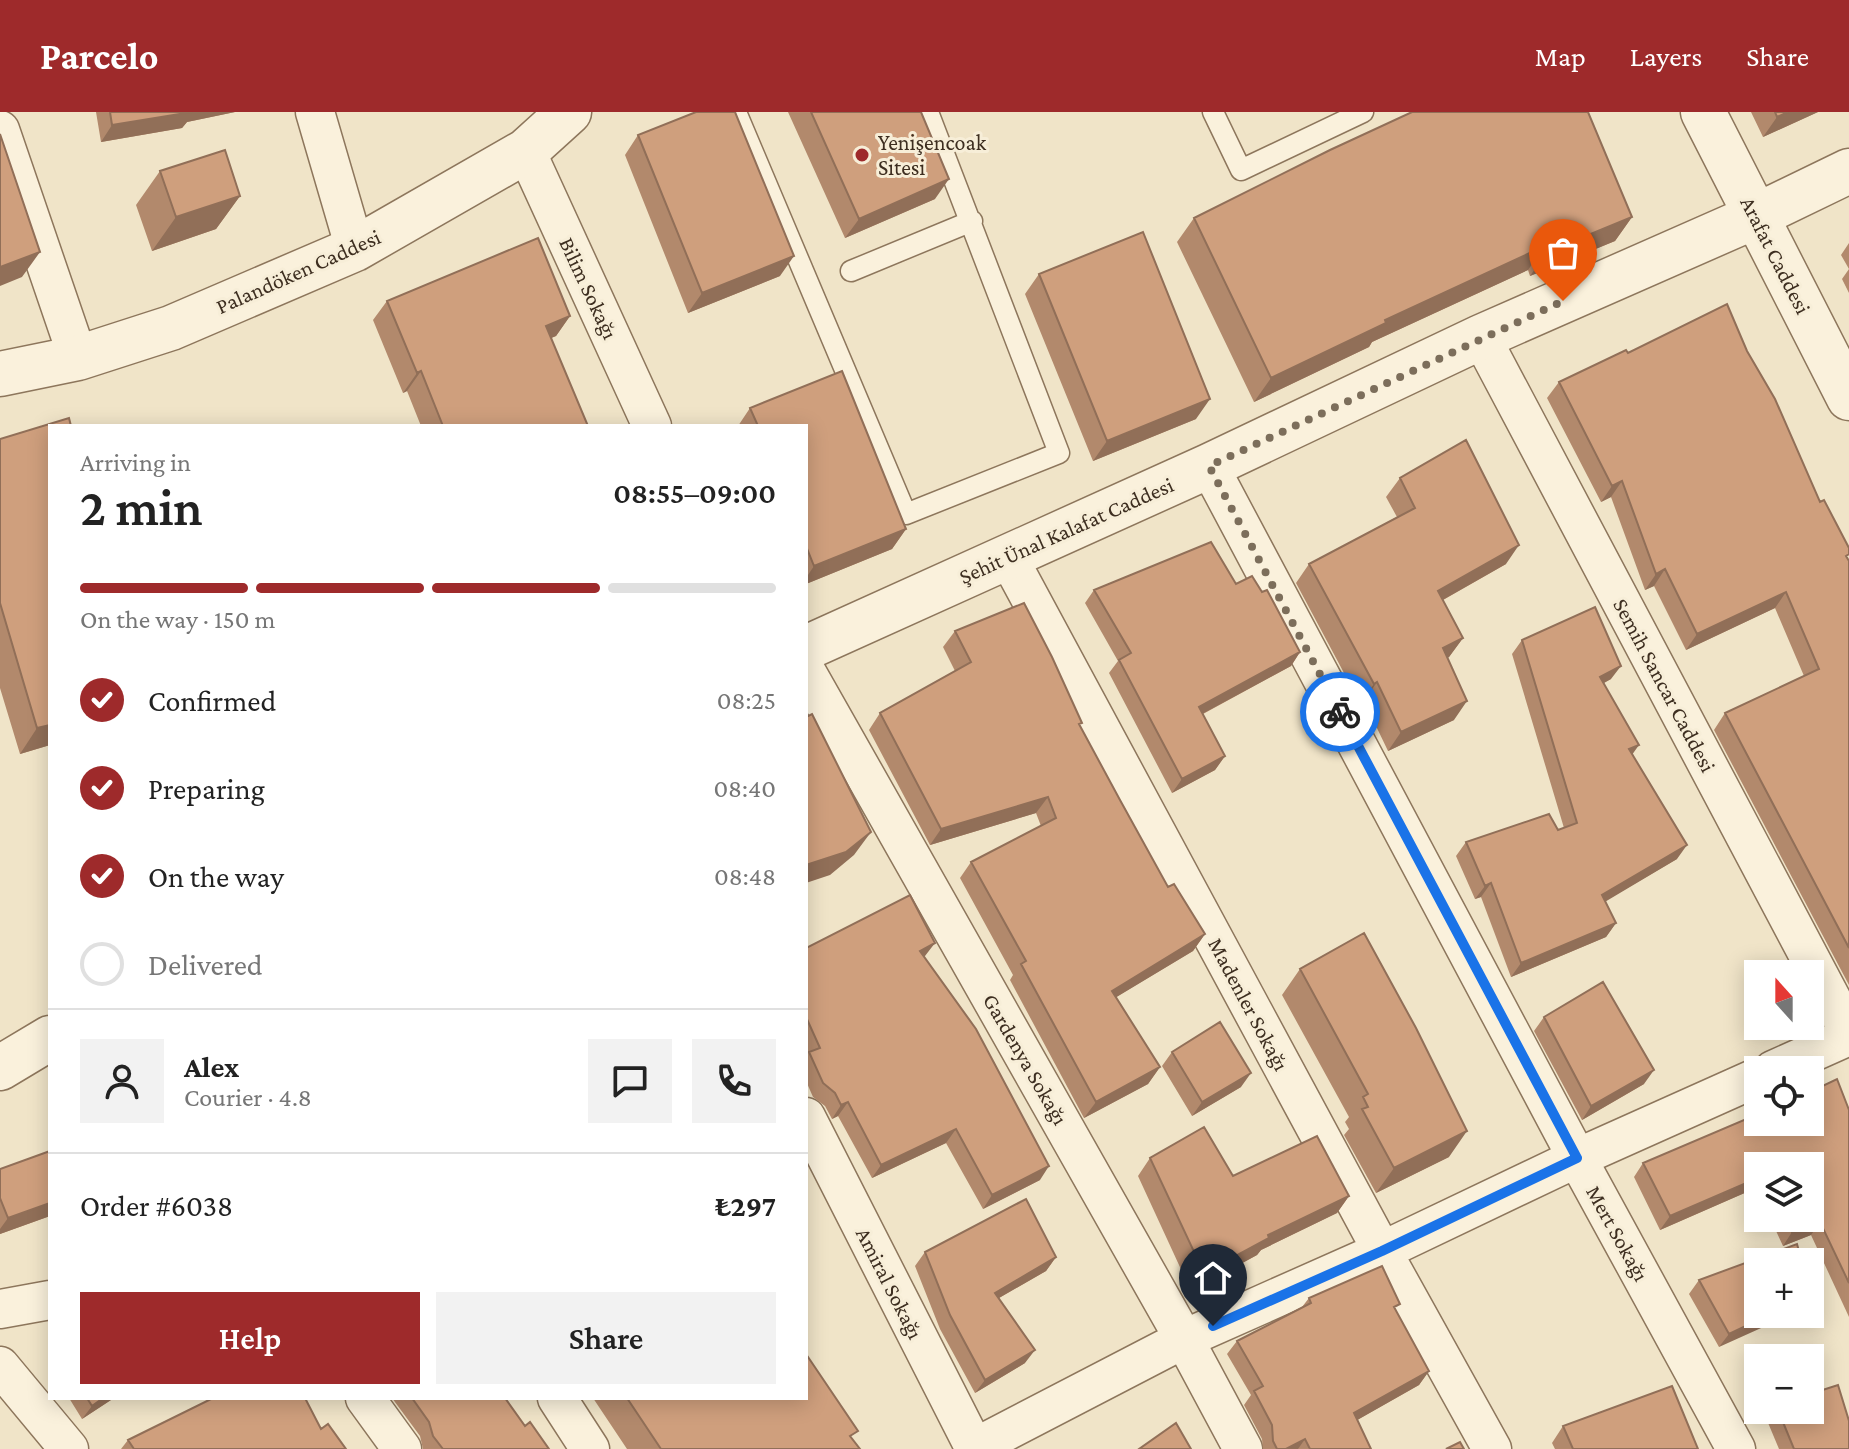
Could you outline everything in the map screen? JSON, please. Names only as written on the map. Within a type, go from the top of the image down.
[{"type":"street","points":[[315,112],[355,249]]},
{"type":"street","name":"Palandöken Caddesi","points":[[0,374],[78,358],[171,328],[355,249],[526,151],[569,112]]},
{"type":"street","name":"Arafat Caddesi","points":[[1703,112],[1849,398]]},
{"type":"street","points":[[0,130],[78,358]]},
{"type":"street","name":"Bilim Sokağı","points":[[526,151],[651,424]]},
{"type":"street","name":"Şehit Ünal Kalafat Caddesi","points":[[808,647],[1849,171]]},
{"type":"street","name":"Semih Sancar Caddesi","points":[[1481,337],[1849,1034]]},
{"type":"street","name":"Mert Sokağı","points":[[1209,466],[1577,1158],[1736,1449]]},
{"type":"street","name":"Madenler Sokağı","points":[[1008,557],[1492,1449]]},
{"type":"street","name":"Gardenya Sokağı","points":[[808,675],[1184,1339],[1243,1449]]},
{"type":"street","points":[[1803,1056],[1849,1034]]},
{"type":"street","points":[[0,1068],[48,1039]]},
{"type":"street","points":[[974,1448],[1184,1339],[1744,1083]]},
{"type":"street","name":"Amiral Sokağı","points":[[808,1121],[974,1448]]},
{"type":"street","points":[[0,1309],[48,1300]]},
{"type":"street","points":[[0,1366],[69,1449]]},
{"type":"street","points":[[366,1400],[402,1449]]},
{"type":"street","points":[[558,1400],[590,1449]]},
{"type":"lane","points":[[736,112],[906,514],[1059,453],[928,112]]},
{"type":"lane","points":[[1213,112],[1241,170],[1363,112]]},
{"type":"lane","points":[[851,271],[972,221]]},
{"type":"building","points":[[110,112],[192,112],[112,125]]},
{"type":"building","points":[[696,112],[735,112],[794,256],[702,293],[638,135]]},
{"type":"building","name":"Yenişencoak Sitesi","points":[[811,112],[921,112],[949,179],[859,219]]},
{"type":"building","points":[[1412,112],[1588,112],[1632,217],[1547,252],[1545,246],[1385,320],[1386,323],[1271,378],[1194,218]]},
{"type":"building","points":[[0,134],[40,252],[0,267]]},
{"type":"building","points":[[225,150],[240,196],[176,217],[160,171]]},
{"type":"building","points":[[1143,232],[1210,399],[1107,441],[1039,274]]},
{"type":"building","points":[[538,238],[570,316],[546,326],[587,424],[442,424],[387,301]]},
{"type":"building","points":[[1727,304],[1747,351],[1775,399],[1820,502],[1824,500],[1849,548],[1846,556],[1849,561],[1849,948],[1725,713],[1819,669],[1786,592],[1697,634],[1665,569],[1656,574],[1622,481],[1612,486],[1559,382],[1626,350],[1628,353]]},
{"type":"building","points":[[842,371],[906,529],[814,566],[808,551],[808,424],[757,424],[750,408]]},
{"type":"building","points":[[69,418],[70,424],[49,424]]},
{"type":"building","points":[[48,424],[48,725],[37,728],[0,603],[0,439]]},
{"type":"building","points":[[1466,440],[1519,545],[1438,591],[1463,638],[1443,648],[1467,701],[1401,732],[1377,682],[1374,684],[1309,564],[1415,508],[1400,478]]},
{"type":"building","points":[[1211,542],[1236,584],[1252,576],[1262,592],[1267,590],[1300,652],[1199,707],[1225,756],[1182,779],[1119,660],[1131,653],[1094,590]]},
{"type":"building","points":[[1024,603],[1082,723],[1079,724],[1120,800],[1168,887],[1174,884],[1205,934],[1112,991],[1160,1067],[1096,1102],[1021,964],[1026,961],[971,862],[1056,818],[1048,797],[941,829],[880,713],[971,662],[955,631]]},
{"type":"building","points":[[1595,607],[1621,666],[1600,677],[1639,745],[1629,749],[1687,845],[1602,895],[1616,923],[1521,963],[1491,883],[1485,886],[1466,842],[1549,814],[1558,830],[1577,823],[1522,640]]},
{"type":"building","points":[[812,714],[871,832],[846,852],[808,864],[808,716]]},
{"type":"building","points":[[910,895],[935,943],[920,951],[976,1029],[1049,1166],[992,1195],[956,1129],[881,1165],[848,1102],[841,1105],[835,1093],[823,1083],[809,1052],[820,1048],[808,1021],[808,947]]},
{"type":"building","points":[[1364,933],[1467,1131],[1394,1168],[1362,1109],[1368,1107],[1363,1097],[1368,1094],[1300,969]]},
{"type":"building","points":[[1603,982],[1654,1070],[1591,1106],[1544,1017]]},
{"type":"building","points":[[1220,1022],[1251,1073],[1202,1102],[1172,1052]]},
{"type":"building","points":[[1837,1079],[1849,1110],[1849,1283],[1824,1230],[1824,1152],[1744,1152],[1744,1184],[1670,1216],[1643,1163],[1744,1120],[1744,1136],[1824,1136],[1824,1085]]},
{"type":"building","points":[[1204,1127],[1233,1176],[1317,1136],[1349,1196],[1268,1235],[1269,1238],[1204,1273],[1150,1158]]},
{"type":"building","points":[[48,1152],[48,1204],[8,1218],[0,1198],[0,1169]]},
{"type":"building","points":[[1026,1199],[1056,1257],[995,1293],[1035,1350],[985,1380],[950,1315],[925,1252]]},
{"type":"building","points":[[1744,1263],[1744,1327],[1729,1334],[1699,1280]]},
{"type":"building","points":[[1382,1266],[1400,1304],[1394,1307],[1429,1371],[1354,1413],[1371,1449],[1310,1449],[1305,1439],[1286,1449],[1277,1449],[1272,1425],[1254,1391],[1263,1386],[1237,1341],[1311,1303],[1309,1298]]},
{"type":"building","points":[[808,1357],[858,1431],[850,1436],[860,1449],[661,1449],[628,1400],[808,1400]]},
{"type":"building","points":[[1838,1385],[1849,1421],[1849,1449],[1794,1449],[1784,1424],[1824,1424],[1824,1390]]},
{"type":"building","points":[[1672,1386],[1698,1449],[1573,1449],[1563,1426]]},
{"type":"building","points":[[209,1400],[306,1400],[321,1429],[328,1424],[346,1449],[134,1449],[128,1440]]},
{"type":"building","points":[[413,1400],[506,1400],[525,1426],[530,1422],[549,1449],[443,1449],[433,1436],[429,1422]]},
{"type":"building","points":[[1176,1423],[1191,1449],[1139,1449]]},
{"type":"building","points":[[1460,1442],[1464,1449],[1446,1449]]},
{"type":"way so far","points":[[1340,712],[1209,466],[1563,301]]},
{"type":"place","name":"Yenişencoak Sitesi","points":[[862,155]]},
{"type":"route","points":[[1213,1326],[1382,1251],[1577,1158],[1340,712]]}]
